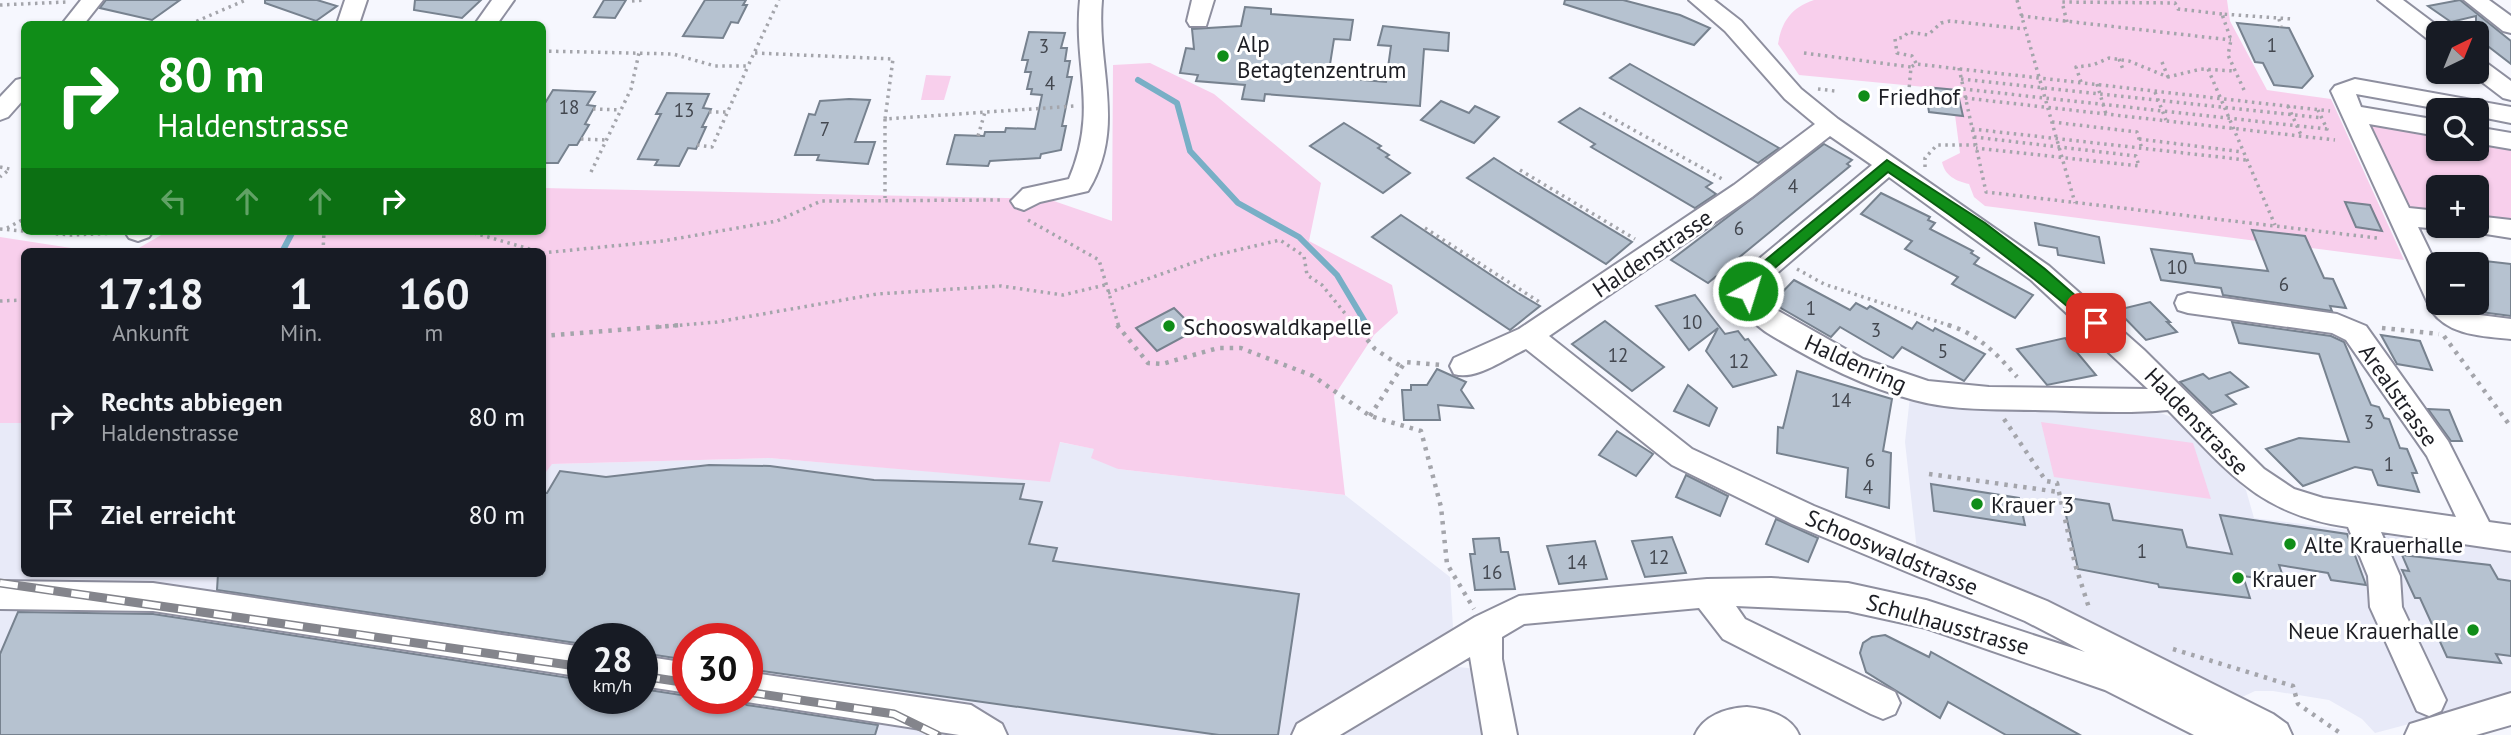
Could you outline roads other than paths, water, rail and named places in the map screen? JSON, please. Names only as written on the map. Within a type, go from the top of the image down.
[{"type":"street","points":[[75,21],[92,0]]},
{"type":"street","points":[[349,21],[356,0]]},
{"type":"street","points":[[488,21],[503,0]]},
{"type":"street","points":[[511,21],[522,0]]},
{"type":"street","points":[[1024,201],[1032,195],[1079,185],[1088,168],[1097,104],[1088,36],[1091,0]]},
{"type":"street","name":"Haldenstrasse","points":[[1700,0],[1733,26],[1793,94],[1830,124],[1979,227],[2040,273],[2134,357],[2253,478],[2273,491],[2323,511],[2511,538]]},
{"type":"street","points":[[2389,0],[2426,27]]},
{"type":"street","points":[[2475,0],[2511,26]]},
{"type":"street","points":[[2489,76],[2511,93]]},
{"type":"street","points":[[2426,271],[2347,113],[2343,91],[2355,86],[2511,115]]},
{"type":"street","points":[[0,112],[21,88]]},
{"type":"street","points":[[2347,113],[2426,126]]},
{"type":"street","name":"Haldenstrasse","points":[[1464,366],[1529,336],[1743,191],[1830,124]]},
{"type":"street","points":[[2489,137],[2511,141]]},
{"type":"street","name":"Haldenring","points":[[1887,165],[1750,281],[1748,291],[1755,310],[1787,332],[1846,364],[1913,389],[1962,398],[2141,402],[2174,398]]},
{"type":"street","points":[[2400,216],[2426,219]]},
{"type":"street","points":[[2489,226],[2511,229]]},
{"type":"street","name":"Arealstrasse","points":[[2188,303],[2337,324],[2356,332],[2438,449],[2480,534]]},
{"type":"street","points":[[2452,315],[2467,323],[2511,329]]},
{"type":"street","name":"Schooswaldstrasse","points":[[1529,336],[1682,457],[1804,514],[2036,611],[2261,725],[2275,735]]},
{"type":"street","points":[[2359,516],[2384,576],[2386,607],[2428,701]]},
{"type":"street","name":"Schulhausstrasse","points":[[1309,735],[1486,627],[1519,610],[1707,593],[1771,592],[1848,597],[1926,614],[2031,647],[2117,679],[2229,735]]},
{"type":"street","points":[[1707,593],[1734,629],[1883,703]]},
{"type":"street","points":[[0,595],[153,597],[567,660]]},
{"type":"street","points":[[1486,627],[1486,659],[1500,735]]},
{"type":"street","points":[[763,689],[971,721],[990,735]]},
{"type":"street","points":[[2422,735],[2511,709]]},
{"type":"street","points":[[1712,735],[1723,727],[1749,721],[1782,735]]},
{"type":"waterway","points":[[1138,80],[1177,103],[1190,151],[1238,203],[1299,237],[1337,275],[1368,327]]},
{"type":"waterway","points":[[284,248],[291,235]]},
{"type":"railway","points":[[0,583],[567,665]]},
{"type":"railway","points":[[658,678],[672,681]]},
{"type":"railway","points":[[763,694],[894,714],[937,735]]},
{"type":"place","name":"Alp Betagtenzentrum","points":[[1223,56]]},
{"type":"place","name":"Friedhof","points":[[1864,96]]},
{"type":"place","name":"Schooswaldkapelle","points":[[1169,326]]},
{"type":"place","name":"Krauer 3","points":[[1977,504]]},
{"type":"place","name":"Alte Krauerhalle","points":[[2290,544]]},
{"type":"place","name":"Krauer","points":[[2238,578]]},
{"type":"place","name":"Neue Krauerhalle","points":[[2473,630]]}]
